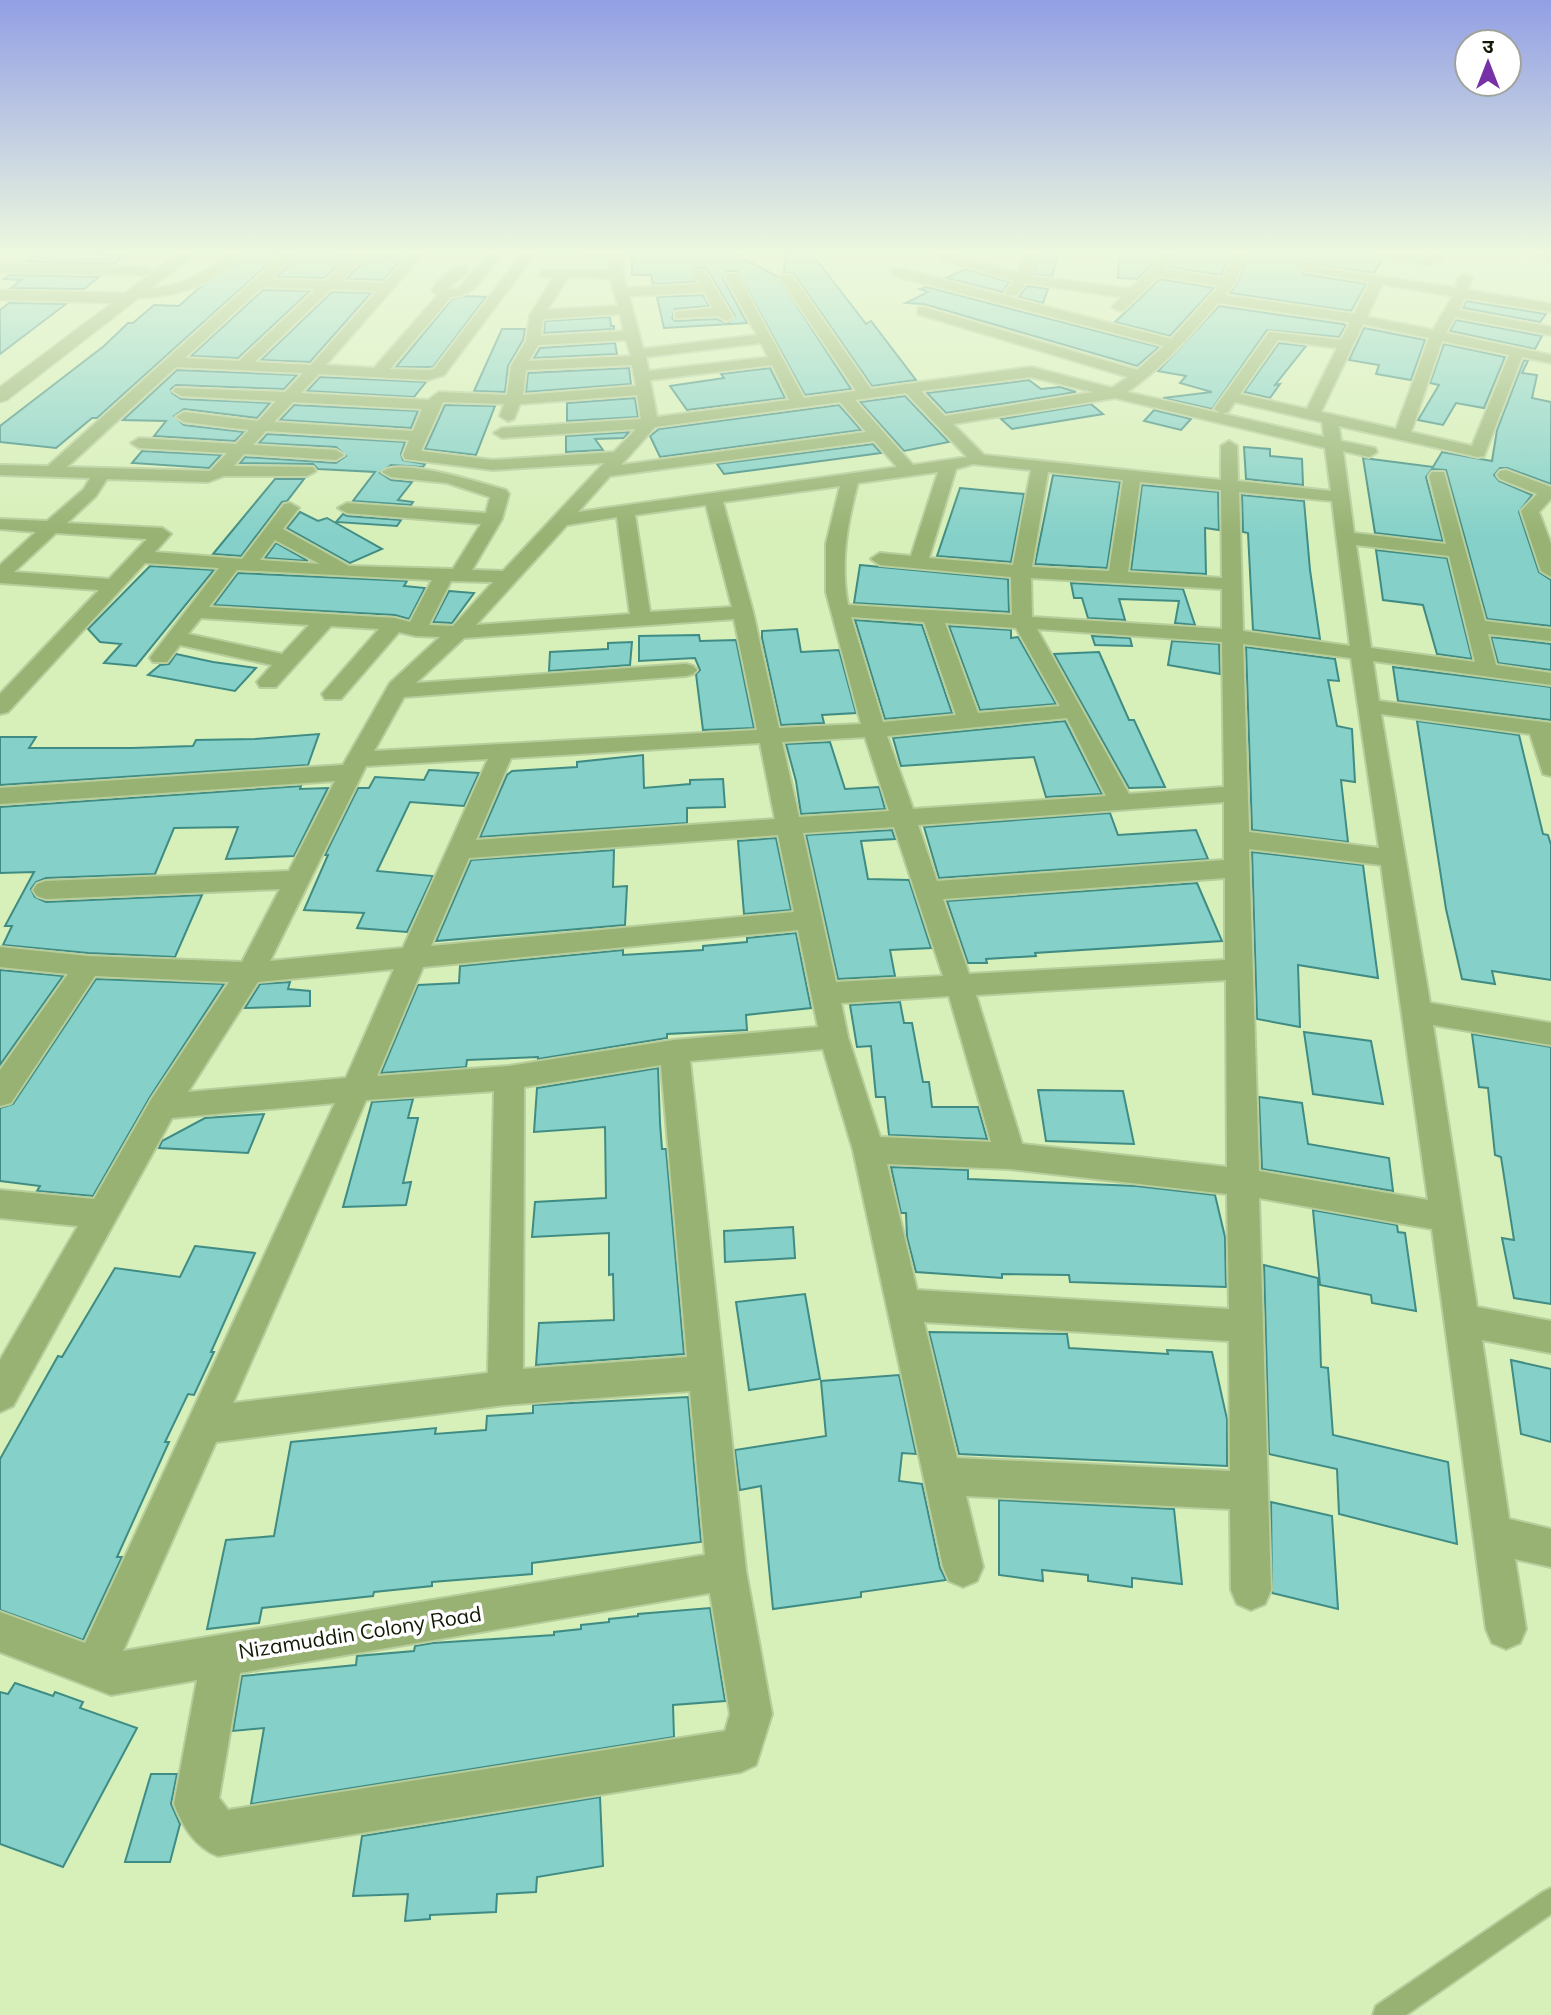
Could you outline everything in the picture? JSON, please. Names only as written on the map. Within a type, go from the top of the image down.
[{"type":"street","points":[[0,381],[49,348]]},
{"type":"street","points":[[0,397],[61,348]]},
{"type":"street","points":[[54,470],[188,348]]},
{"type":"street","points":[[243,365],[261,348]]},
{"type":"street","points":[[4,478],[23,470],[208,477],[219,471],[334,348]]},
{"type":"street","points":[[378,373],[400,348]]},
{"type":"street","points":[[173,362],[428,375],[439,372],[457,348]]},
{"type":"street","points":[[493,465],[514,400],[519,366],[529,348]]},
{"type":"street","points":[[567,348],[639,363]]},
{"type":"street","points":[[636,348],[650,423]]},
{"type":"street","points":[[715,348],[639,363],[514,400],[439,397],[432,405],[411,455],[493,465],[612,465],[879,435]]},
{"type":"street","points":[[770,348],[799,404]]},
{"type":"street","points":[[835,348],[867,395]]},
{"type":"street","points":[[1047,348],[1140,376]]},
{"type":"street","points":[[942,421],[1113,394],[1140,376],[1170,348]]},
{"type":"street","points":[[1215,419],[1264,348]]},
{"type":"street","points":[[1312,415],[1345,348]]},
{"type":"street","points":[[1402,435],[1434,348]]},
{"type":"street","points":[[1497,348],[1551,359]]},
{"type":"street","points":[[502,433],[650,423],[736,406],[799,404],[1031,372],[1215,419],[1333,432],[1402,435],[1472,451],[1480,450],[1517,352]]},
{"type":"street","points":[[519,366],[775,360]]},
{"type":"street","points":[[910,389],[979,460]]},
{"type":"street","points":[[181,391],[432,405]]},
{"type":"street","points":[[1232,397],[1312,415],[1333,432],[1369,452]]},
{"type":"street","points":[[845,398],[909,471]]},
{"type":"street","points":[[184,417],[260,426],[419,436]]},
{"type":"street","points":[[0,1394],[163,1107],[250,973],[396,691],[458,632],[650,423]]},
{"type":"street","points":[[1333,432],[1361,654],[1417,1012],[1506,1629]]},
{"type":"street","points":[[139,443],[336,454]]},
{"type":"street","points":[[1229,446],[1251,1590]]},
{"type":"street","points":[[561,520],[979,460],[1341,497]]},
{"type":"street","points":[[918,563],[949,465]]},
{"type":"street","points":[[1041,465],[1021,572],[1022,620],[1074,711],[1121,802]]},
{"type":"street","points":[[219,471],[307,471]]},
{"type":"street","points":[[0,576],[90,492],[103,472]]},
{"type":"street","points":[[333,694],[406,627],[453,574],[493,519],[500,494],[449,478],[391,472]]},
{"type":"street","points":[[1118,577],[1132,475]]},
{"type":"street","points":[[1506,475],[1550,493],[1530,511],[1551,571]]},
{"type":"street","points":[[1438,476],[1487,670]]},
{"type":"street","points":[[850,480],[833,551],[833,581],[839,610],[874,730],[959,984],[1010,1156]]},
{"type":"street","points":[[713,499],[743,612],[834,1037],[868,1150],[963,1567]]},
{"type":"street","points":[[160,659],[239,565],[273,531],[290,508]]},
{"type":"street","points":[[347,508],[493,519]]},
{"type":"street","points":[[625,511],[641,619]]},
{"type":"street","points":[[0,524],[162,534],[0,707]]},
{"type":"street","points":[[273,531],[349,572]]},
{"type":"street","points":[[1346,538],[1457,551]]},
{"type":"street","points":[[139,557],[349,572],[508,577]]},
{"type":"street","points":[[880,559],[1021,572],[1231,584]]},
{"type":"street","points":[[0,576],[112,585]]},
{"type":"street","points":[[839,610],[1022,620],[1232,636],[1551,679]]},
{"type":"street","points":[[198,612],[326,619],[458,632],[743,612]]},
{"type":"street","points":[[932,615],[968,720]]},
{"type":"street","points":[[268,681],[326,619]]},
{"type":"street","points":[[1476,626],[1551,635]]},
{"type":"street","points":[[176,638],[288,662]]},
{"type":"street","points":[[396,691],[686,670]]},
{"type":"street","points":[[1369,706],[1545,729],[1551,769]]},
{"type":"street","points":[[0,796],[502,752],[874,730],[1074,711]]},
{"type":"street","points":[[95,1668],[356,1089],[502,752]]},
{"type":"street","points":[[458,850],[1236,794]]},
{"type":"street","points":[[1236,839],[1394,858]]},
{"type":"street","points":[[929,891],[1237,868]]},
{"type":"street","points":[[46,890],[299,879]]},
{"type":"street","points":[[0,957],[88,966],[250,973],[808,920]]},
{"type":"street","points":[[2,1089],[88,966]]},
{"type":"street","points":[[825,993],[1239,969]]},
{"type":"street","points":[[1417,1012],[1551,1034]]},
{"type":"street","points":[[163,1107],[509,1078],[674,1051],[834,1037]]},
{"type":"street","points":[[222,1656],[196,1804],[218,1834],[741,1750],[751,1714],[726,1572],[674,1051]]},
{"type":"street","points":[[505,1388],[509,1078]]},
{"type":"street","points":[[868,1150],[1010,1156],[1243,1182],[1447,1217]]},
{"type":"street","points":[[0,1204],[103,1213]]},
{"type":"street","points":[[904,1305],[1246,1326]]},
{"type":"street","points":[[1461,1320],[1551,1337]]},
{"type":"street","points":[[203,1425],[505,1388],[706,1373]]},
{"type":"street","points":[[943,1476],[1250,1491]]},
{"type":"street","points":[[1493,1534],[1551,1548]]},
{"type":"street","name":"Nizamuddin Colony Road","points":[[0,1632],[111,1674],[726,1572]]},
{"type":"lane","points":[[1385,2015],[1551,1900]]},
{"type":"building","points":[[101,348],[175,348],[97,418],[92,418],[56,448],[0,442],[0,426]]},
{"type":"building","points":[[200,348],[249,348],[238,358],[191,356]]},
{"type":"building","points":[[273,348],[322,348],[310,362],[261,360]]},
{"type":"building","points":[[412,348],[447,348],[433,367],[396,367]]},
{"type":"building","points":[[493,348],[518,348],[508,366],[505,392],[474,391]]},
{"type":"building","points":[[540,348],[616,348],[617,354],[534,358]]},
{"type":"building","points":[[779,348],[824,348],[851,389],[805,395]]},
{"type":"building","points":[[846,348],[892,348],[916,380],[872,386]]},
{"type":"building","points":[[1075,348],[1158,348],[1137,366]]},
{"type":"building","points":[[1180,348],[1254,348],[1212,409],[1163,398],[1212,392],[1180,383],[1186,376],[1158,371]]},
{"type":"building","points":[[1275,348],[1304,348],[1275,385],[1280,384],[1270,398],[1244,392]]},
{"type":"building","points":[[1355,348],[1422,348],[1411,380],[1376,374],[1379,365],[1349,360]]},
{"type":"building","points":[[1443,348],[1463,348],[1505,357],[1484,408],[1456,403],[1443,425],[1418,420],[1439,385],[1430,383]]},
{"type":"building","points":[[1524,360],[1528,361],[1522,373],[1537,375],[1532,398],[1551,402],[1551,484],[1507,468],[1500,468],[1494,475],[1499,481],[1532,495],[1519,512],[1539,572],[1551,580],[1551,626],[1487,619],[1446,470],[1432,469],[1426,477],[1443,541],[1375,533],[1363,458],[1433,467],[1442,452],[1492,461],[1497,430]]},
{"type":"building","points":[[629,368],[631,384],[526,392],[528,373]]},
{"type":"building","points":[[770,368],[785,398],[687,410],[670,386],[724,378],[721,374]]},
{"type":"building","points":[[177,370],[297,375],[284,389],[176,385],[171,389],[172,393],[181,399],[270,403],[257,418],[184,409],[174,416],[184,425],[244,432],[235,441],[154,436],[166,421],[123,420]]},
{"type":"building","points":[[320,377],[426,382],[414,397],[307,391]]},
{"type":"building","points":[[1029,380],[1041,389],[1060,387],[1076,392],[946,413],[927,393]]},
{"type":"building","points":[[905,396],[949,442],[904,451],[860,402]]},
{"type":"building","points":[[635,398],[638,417],[567,421],[567,403]]},
{"type":"building","points":[[1091,404],[1103,414],[1012,429],[1001,419]]},
{"type":"building","points":[[294,405],[418,411],[411,428],[280,420]]},
{"type":"building","points":[[445,405],[495,406],[476,455],[425,449]]},
{"type":"building","points":[[839,405],[861,430],[660,457],[650,436],[659,429]]},
{"type":"building","points":[[1154,410],[1191,419],[1181,430],[1144,421]]},
{"type":"building","points":[[629,432],[624,438],[595,439],[603,450],[566,452],[566,436]]},
{"type":"building","points":[[267,434],[405,442],[401,454],[403,460],[425,464],[423,467],[391,465],[380,473],[391,480],[412,482],[398,500],[413,502],[411,505],[353,501],[375,472],[318,469],[313,464],[240,463],[245,457],[336,463],[346,456],[336,447],[259,443]]},
{"type":"building","points":[[873,444],[881,453],[724,474],[717,464]]},
{"type":"building","points":[[1244,447],[1270,449],[1270,456],[1302,459],[1303,485],[1246,479]]},
{"type":"building","points":[[142,451],[221,455],[209,468],[132,463]]},
{"type":"building","points":[[1053,475],[1120,482],[1107,568],[1035,564]]},
{"type":"building","points":[[275,479],[304,479],[287,501],[282,502],[241,556],[213,554]]},
{"type":"building","points":[[1142,485],[1218,492],[1219,530],[1205,528],[1206,574],[1131,570]]},
{"type":"building","points":[[960,488],[1024,494],[1011,562],[937,556]]},
{"type":"building","points":[[1242,495],[1304,501],[1320,639],[1253,630],[1248,533],[1243,532]]},
{"type":"building","points":[[300,512],[318,521],[327,518],[382,549],[350,563],[287,528]]},
{"type":"building","points":[[343,514],[401,520],[397,526],[336,522]]},
{"type":"building","points":[[276,543],[308,561],[265,558]]},
{"type":"building","points":[[1376,550],[1447,558],[1472,659],[1437,654],[1423,605],[1383,600]]},
{"type":"building","points":[[860,565],[1008,579],[1009,612],[854,603]]},
{"type":"building","points":[[150,566],[214,570],[136,666],[104,663],[121,644],[100,642],[88,629]]},
{"type":"building","points":[[238,573],[407,581],[404,586],[425,588],[409,619],[395,615],[214,605]]},
{"type":"building","points":[[1071,583],[1183,589],[1195,625],[1175,623],[1179,601],[1119,599],[1125,620],[1088,618],[1082,598],[1074,598]]},
{"type":"building","points":[[449,591],[474,593],[452,623],[433,622]]},
{"type":"building","points":[[855,620],[922,625],[952,713],[885,719]]},
{"type":"building","points":[[949,626],[1011,630],[1011,638],[1018,637],[1056,704],[980,710]]},
{"type":"building","points":[[797,629],[801,652],[839,650],[856,713],[822,715],[824,723],[781,725],[762,631]]},
{"type":"building","points":[[699,635],[700,641],[736,640],[754,728],[703,730],[696,674],[700,670],[695,658],[639,661],[639,636]]},
{"type":"building","points":[[1092,636],[1130,638],[1132,646],[1095,645]]},
{"type":"building","points":[[1491,637],[1551,644],[1551,670],[1498,663]]},
{"type":"building","points":[[1172,641],[1219,644],[1220,674],[1168,665]]},
{"type":"building","points":[[632,642],[630,665],[549,671],[550,652],[608,649],[608,643]]},
{"type":"building","points":[[1246,647],[1335,659],[1339,681],[1328,680],[1337,726],[1352,729],[1355,782],[1341,780],[1348,842],[1252,830]]},
{"type":"building","points":[[1099,652],[1129,720],[1134,720],[1165,787],[1129,788],[1054,654]]},
{"type":"building","points":[[176,654],[256,668],[235,691],[148,675],[160,665],[169,664]]},
{"type":"building","points":[[1393,667],[1551,687],[1551,720],[1398,701]]},
{"type":"building","points":[[1065,721],[1102,794],[1046,797],[1034,757],[901,766],[893,738]]},
{"type":"building","points":[[1417,721],[1519,735],[1543,834],[1548,835],[1551,845],[1551,980],[1492,971],[1495,984],[1462,979],[1446,909]]},
{"type":"building","points":[[319,734],[308,765],[0,785],[0,737],[36,737],[29,748],[132,748],[193,746],[196,740]]},
{"type":"building","points":[[830,742],[845,789],[879,787],[885,809],[801,814],[786,744]]},
{"type":"building","points":[[643,755],[644,788],[690,784],[690,780],[723,779],[725,807],[687,808],[687,823],[480,837],[507,775],[512,771],[577,767],[577,762]]},
{"type":"building","points":[[429,770],[479,773],[464,806],[410,802],[377,871],[433,876],[407,932],[357,928],[364,913],[304,910],[328,855],[325,855],[358,788],[369,788],[375,777],[424,780]]},
{"type":"building","points":[[301,786],[300,789],[328,788],[294,856],[226,859],[238,827],[174,828],[155,874],[46,878],[36,882],[31,889],[35,897],[46,902],[202,895],[175,957],[3,945],[12,926],[5,926],[34,872],[0,873],[0,807]]},
{"type":"building","points":[[1110,813],[1118,835],[1196,830],[1208,859],[939,878],[924,827]]},
{"type":"building","points":[[892,830],[895,839],[861,841],[868,879],[909,880],[931,948],[890,950],[895,976],[838,979],[806,835]]},
{"type":"building","points":[[776,838],[791,910],[744,914],[738,841]]},
{"type":"building","points":[[614,850],[613,887],[627,886],[625,925],[436,941],[471,860]]},
{"type":"building","points":[[1252,852],[1363,865],[1378,978],[1298,965],[1300,1027],[1257,1019]]},
{"type":"building","points":[[1197,883],[1222,941],[1035,953],[1036,956],[986,959],[987,963],[968,963],[947,901]]},
{"type":"building","points":[[796,933],[811,1008],[746,1015],[747,1030],[667,1034],[667,1038],[538,1059],[467,1060],[466,1067],[381,1073],[418,985],[459,983],[460,966],[623,950],[623,955],[703,950],[703,946],[747,942],[747,938]]},
{"type":"building","points":[[0,970],[63,976],[0,1065]]},
{"type":"building","points":[[96,979],[224,984],[150,1097],[93,1196],[37,1191],[40,1186],[0,1181],[0,1108],[13,1104]]},
{"type":"building","points":[[290,982],[288,989],[310,991],[310,1006],[245,1008],[260,984]]},
{"type":"building","points":[[900,1002],[904,1023],[912,1023],[923,1082],[929,1082],[932,1107],[978,1107],[987,1139],[889,1135],[885,1097],[876,1097],[871,1046],[857,1047],[850,1005]]},
{"type":"building","points":[[1304,1032],[1371,1041],[1383,1104],[1313,1094]]},
{"type":"building","points":[[1472,1034],[1551,1047],[1551,1304],[1514,1298],[1502,1238],[1514,1240],[1501,1157],[1495,1155],[1488,1088],[1479,1087]]},
{"type":"building","points":[[658,1068],[662,1149],[666,1149],[684,1354],[536,1365],[539,1323],[614,1320],[613,1274],[609,1275],[609,1233],[532,1237],[535,1202],[606,1198],[605,1127],[534,1132],[537,1088]]},
{"type":"building","points":[[1038,1090],[1123,1091],[1134,1144],[1046,1141]]},
{"type":"building","points":[[1259,1097],[1302,1103],[1308,1144],[1389,1158],[1393,1191],[1262,1169]]},
{"type":"building","points":[[413,1099],[408,1118],[418,1118],[403,1183],[411,1182],[406,1205],[343,1207],[372,1102]]},
{"type":"building","points":[[264,1114],[248,1153],[159,1148],[162,1141],[205,1118]]},
{"type":"building","points":[[891,1167],[968,1170],[968,1179],[1136,1186],[1215,1195],[1225,1237],[1226,1287],[1070,1282],[1069,1275],[1002,1274],[1002,1278],[916,1272],[907,1237],[906,1213],[901,1213]]},
{"type":"building","points":[[1313,1210],[1397,1225],[1398,1232],[1405,1233],[1416,1311],[1372,1303],[1371,1295],[1320,1285]]},
{"type":"building","points":[[793,1227],[795,1258],[725,1262],[724,1231]]},
{"type":"building","points":[[195,1246],[255,1253],[194,1395],[188,1394],[165,1442],[169,1442],[117,1557],[122,1557],[83,1640],[0,1610],[0,1459],[58,1356],[62,1357],[115,1268],[180,1277]]},
{"type":"building","points":[[1264,1265],[1318,1278],[1321,1367],[1328,1368],[1333,1435],[1448,1462],[1457,1544],[1339,1514],[1337,1469],[1269,1454]]},
{"type":"building","points":[[805,1294],[820,1379],[749,1390],[736,1302]]},
{"type":"building","points":[[929,1332],[1067,1334],[1069,1348],[1168,1354],[1167,1350],[1212,1352],[1227,1419],[1227,1466],[959,1454]]},
{"type":"building","points":[[1511,1360],[1551,1369],[1551,1442],[1521,1434]]},
{"type":"building","points":[[899,1375],[916,1454],[902,1453],[899,1481],[922,1484],[940,1568],[946,1580],[861,1592],[861,1597],[773,1609],[761,1486],[740,1490],[735,1450],[826,1436],[821,1381]]},
{"type":"building","points":[[688,1397],[701,1542],[532,1563],[532,1574],[432,1582],[432,1586],[374,1592],[373,1596],[262,1608],[259,1623],[207,1629],[226,1540],[274,1536],[291,1442],[436,1428],[435,1434],[486,1430],[487,1416],[533,1413],[533,1405]]},
{"type":"building","points":[[999,1500],[1174,1509],[1182,1584],[1132,1578],[1132,1587],[1088,1581],[1088,1575],[1042,1570],[1043,1581],[999,1575]]},
{"type":"building","points":[[1271,1502],[1332,1516],[1338,1609],[1272,1593]]},
{"type":"building","points":[[710,1608],[725,1701],[673,1705],[674,1737],[251,1804],[264,1728],[233,1731],[242,1676],[356,1665],[357,1656],[414,1651],[415,1646],[433,1643],[554,1635],[554,1632],[581,1629],[581,1625],[609,1622],[609,1619]]},
{"type":"building","points":[[15,1683],[53,1696],[55,1692],[83,1702],[80,1708],[137,1728],[63,1867],[0,1844],[0,1692],[8,1694]]},
{"type":"building","points":[[151,1774],[177,1774],[171,1804],[180,1824],[170,1862],[125,1862]]},
{"type":"building","points":[[600,1797],[603,1866],[537,1877],[536,1892],[497,1894],[496,1912],[430,1915],[430,1919],[405,1921],[408,1894],[353,1896],[362,1836]]}]
